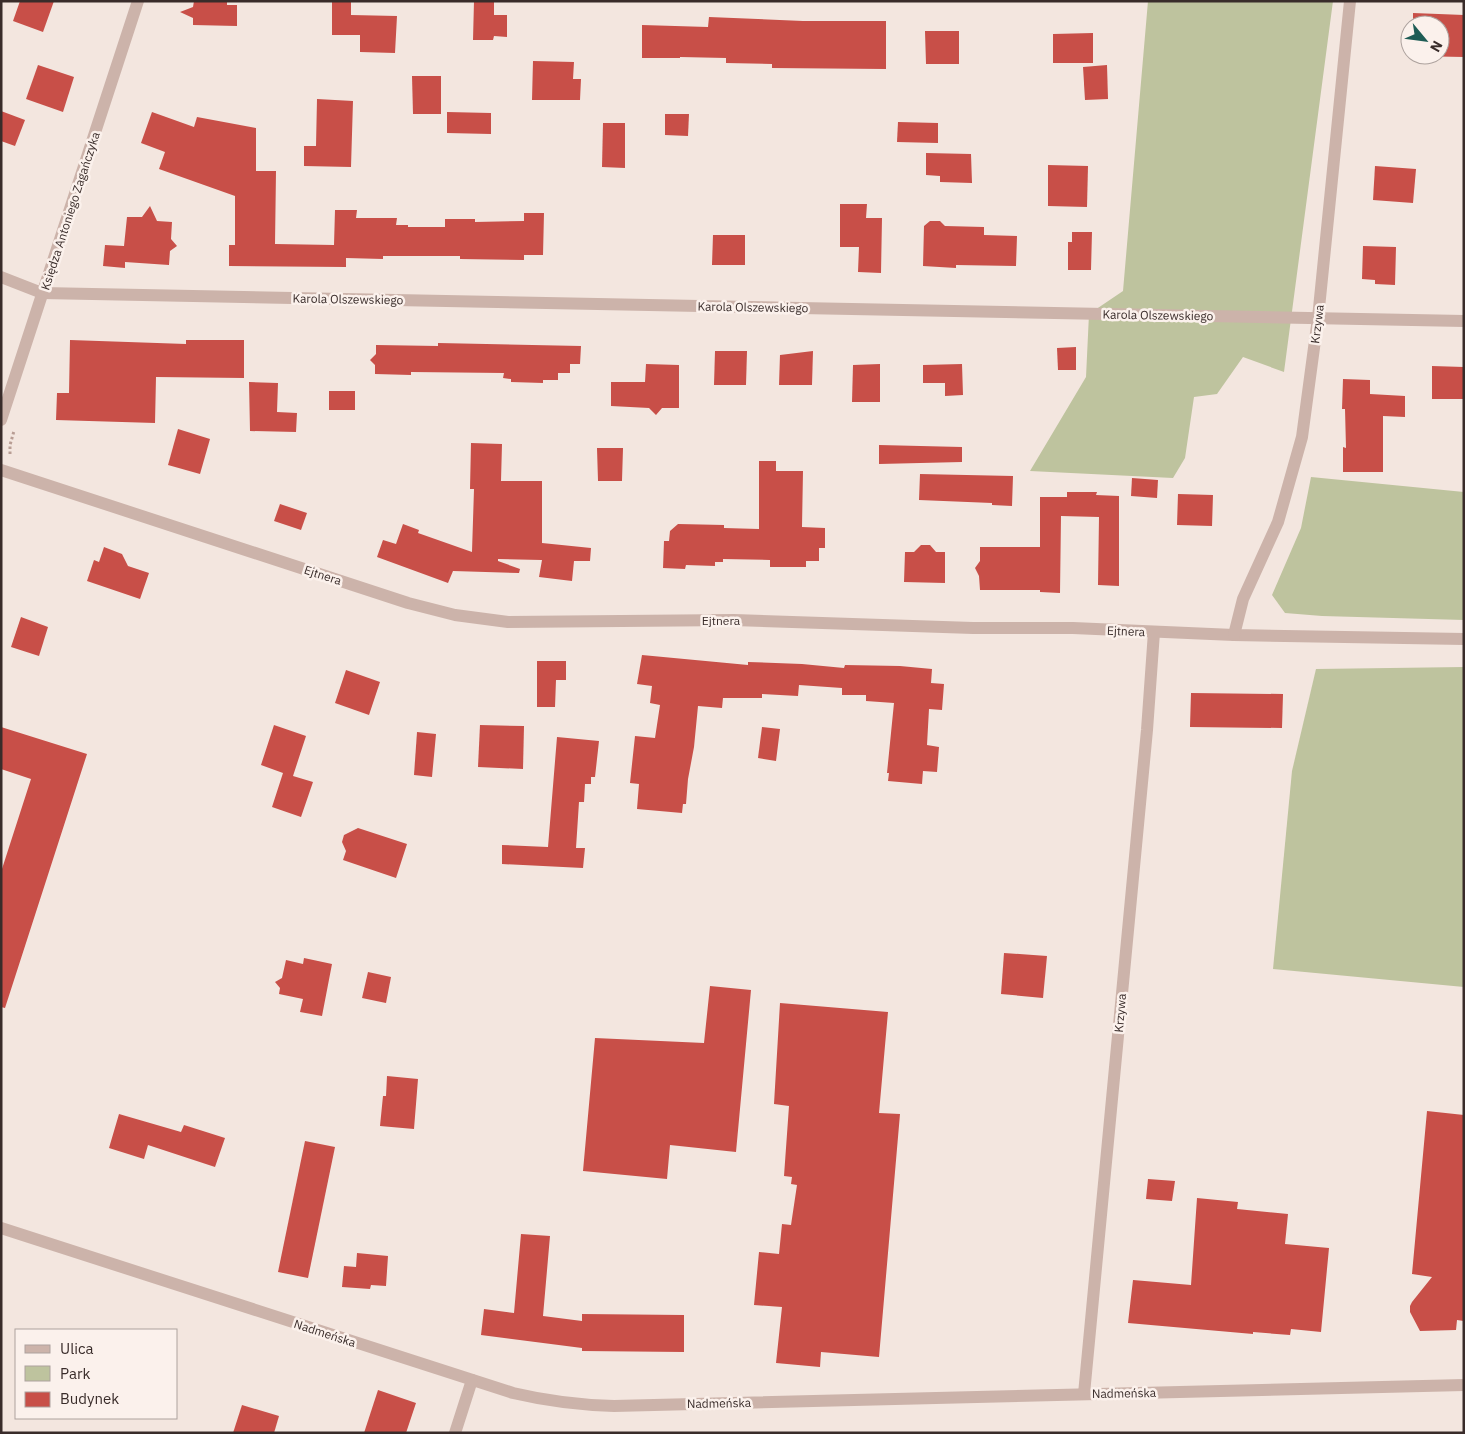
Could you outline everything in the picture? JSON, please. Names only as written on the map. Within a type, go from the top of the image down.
[{"type":"street","name":"Księdza Antoniego Zagańczyka","points":[[1,420],[138,1]]},
{"type":"street","name":"Krzywa","points":[[1234,635],[1242,599],[1278,522],[1302,437],[1318,318],[1350,1]]},
{"type":"street","points":[[1,277],[42,293]]},
{"type":"street","name":"Karola Olszewskiego","points":[[42,293],[1464,321]]},
{"type":"street","name":"Ejtnera","points":[[1,470],[408,603],[464,616],[508,622],[734,620],[1234,635],[1464,639]]},
{"type":"street","name":"Krzywa","points":[[1084,1394],[1147,730],[1154,632]]},
{"type":"street","name":"Nadmeńska","points":[[1,1228],[513,1393],[545,1401],[576,1405],[614,1406],[1464,1385]]},
{"type":"street","points":[[455,1433],[472,1380]]},
{"type":"green space","points":[[1148,1],[1333,1],[1284,372],[1243,357],[1217,394],[1194,397],[1185,458],[1173,478],[1030,471],[1086,377],[1089,314],[1123,291]]},
{"type":"green space","points":[[1311,477],[1464,492],[1464,620],[1322,616],[1285,613],[1272,595],[1301,528]]},
{"type":"green space","points":[[1464,667],[1464,987],[1273,969],[1292,771],[1316,669]]},
{"type":"building","points":[[20,1],[54,1],[43,32],[13,21]]},
{"type":"building","points":[[194,1],[227,1],[227,5],[237,5],[237,26],[193,25],[193,18],[180,12],[193,7]]},
{"type":"building","points":[[332,1],[351,1],[351,15],[397,16],[395,53],[360,52],[360,35],[332,35]]},
{"type":"building","points":[[474,1],[494,1],[494,15],[507,15],[507,37],[494,36],[493,40],[473,40]]},
{"type":"building","points":[[1413,13],[1464,15],[1464,57],[1450,57],[1450,15],[1413,15]]},
{"type":"building","points":[[709,17],[803,21],[886,21],[886,69],[772,68],[772,64],[726,63],[726,58],[642,58],[642,25],[708,27]]},
{"type":"building","points":[[925,31],[959,31],[959,64],[926,64]]},
{"type":"building","points":[[1093,33],[1093,63],[1053,63],[1053,34]]},
{"type":"building","points":[[533,61],[574,62],[573,79],[581,79],[580,100],[532,100]]},
{"type":"building","points":[[38,65],[74,77],[63,112],[26,99]]},
{"type":"building","points":[[1107,65],[1108,99],[1085,100],[1083,67]]},
{"type":"building","points":[[412,76],[441,76],[441,114],[413,114]]},
{"type":"building","points":[[317,99],[353,101],[351,167],[304,166],[304,146],[316,146]]},
{"type":"building","points":[[1,111],[25,120],[15,146],[1,141]]},
{"type":"building","points":[[152,112],[194,127],[197,117],[256,128],[256,171],[276,171],[275,244],[334,245],[335,210],[357,210],[356,218],[397,218],[396,225],[408,225],[408,227],[445,227],[445,219],[475,219],[475,222],[524,221],[524,213],[544,213],[543,255],[524,255],[524,260],[460,259],[460,256],[383,256],[383,259],[346,258],[346,267],[229,266],[229,245],[235,245],[235,196],[159,169],[165,152],[141,143]]},
{"type":"building","points":[[447,112],[491,113],[491,134],[447,133]]},
{"type":"building","points":[[665,114],[689,114],[688,136],[665,135]]},
{"type":"building","points":[[898,122],[938,123],[938,143],[897,142]]},
{"type":"building","points":[[603,123],[625,123],[625,168],[602,167]]},
{"type":"building","points":[[926,153],[971,154],[972,183],[940,182],[940,176],[926,175]]},
{"type":"building","points":[[1048,165],[1088,166],[1087,207],[1048,206]]},
{"type":"building","points":[[1375,166],[1416,169],[1413,203],[1373,200]]},
{"type":"building","points":[[840,204],[867,204],[866,218],[882,218],[881,273],[858,272],[859,247],[840,247]]},
{"type":"building","points":[[150,206],[157,221],[172,222],[171,239],[177,246],[170,251],[169,265],[125,262],[125,268],[103,266],[105,245],[124,246],[127,217],[142,217]]},
{"type":"building","points":[[930,221],[940,221],[945,226],[984,227],[984,235],[1017,236],[1016,266],[956,265],[956,268],[923,266],[924,226]]},
{"type":"building","points":[[1072,232],[1092,232],[1091,270],[1068,270],[1068,242],[1072,242]]},
{"type":"building","points":[[713,235],[745,235],[745,265],[712,265]]},
{"type":"building","points":[[1363,246],[1396,247],[1395,285],[1375,284],[1375,280],[1362,279]]},
{"type":"building","points":[[70,340],[186,344],[186,340],[244,340],[244,378],[156,377],[155,423],[56,420],[57,393],[69,393]]},
{"type":"building","points":[[438,343],[581,346],[580,364],[570,364],[570,373],[558,373],[558,380],[543,380],[543,383],[511,382],[511,379],[503,378],[504,373],[411,372],[411,375],[375,374],[375,365],[370,360],[376,354],[376,345],[438,346]]},
{"type":"building","points":[[1076,347],[1076,370],[1058,370],[1057,348]]},
{"type":"building","points":[[715,351],[747,351],[746,385],[714,385]]},
{"type":"building","points":[[813,351],[812,385],[779,385],[780,355]]},
{"type":"building","points":[[646,364],[679,365],[679,408],[662,408],[656,415],[649,408],[611,406],[611,382],[645,382]]},
{"type":"building","points":[[880,364],[880,402],[852,402],[853,365]]},
{"type":"building","points":[[962,364],[963,395],[945,396],[945,383],[923,383],[923,365]]},
{"type":"building","points":[[1432,366],[1464,367],[1464,399],[1432,399]]},
{"type":"building","points":[[1343,379],[1370,380],[1370,394],[1405,396],[1405,417],[1383,416],[1383,472],[1343,472],[1343,447],[1346,448],[1345,409],[1342,409]]},
{"type":"building","points":[[249,382],[278,383],[277,412],[297,413],[296,432],[250,431]]},
{"type":"building","points":[[329,391],[355,391],[355,410],[329,410]]},
{"type":"building","points":[[178,429],[210,439],[200,474],[168,465]]},
{"type":"building","points":[[471,443],[502,444],[501,481],[542,481],[542,543],[591,548],[590,561],[574,561],[572,581],[539,577],[542,560],[498,559],[498,561],[520,569],[519,573],[453,571],[448,583],[377,557],[383,540],[396,544],[403,524],[419,530],[418,533],[472,552],[474,489],[470,489]]},
{"type":"building","points":[[879,445],[962,447],[962,462],[879,464]]},
{"type":"building","points":[[597,448],[623,448],[622,481],[598,481]]},
{"type":"building","points":[[759,461],[776,461],[776,471],[803,471],[802,527],[825,528],[825,548],[819,548],[819,561],[806,561],[806,567],[770,567],[770,560],[723,559],[723,562],[715,562],[715,566],[686,565],[685,569],[663,568],[664,541],[669,541],[670,531],[678,524],[724,525],[724,528],[759,529]]},
{"type":"building","points":[[920,474],[1013,476],[1012,506],[992,505],[992,503],[919,500]]},
{"type":"building","points":[[1132,478],[1158,480],[1157,498],[1131,496]]},
{"type":"building","points":[[1067,492],[1097,492],[1096,495],[1119,496],[1119,586],[1098,585],[1099,517],[1061,516],[1060,593],[1040,592],[1040,590],[980,590],[979,576],[975,568],[980,561],[980,547],[1040,547],[1040,497],[1067,497]]},
{"type":"building","points":[[1178,494],[1213,495],[1212,526],[1177,525]]},
{"type":"building","points":[[280,504],[307,513],[301,530],[274,521]]},
{"type":"building","points":[[921,545],[930,545],[936,552],[945,552],[945,583],[904,582],[905,552],[914,552]]},
{"type":"building","points":[[104,547],[122,554],[128,566],[149,573],[140,599],[87,581],[94,560],[99,562]]},
{"type":"building","points":[[21,617],[48,627],[39,656],[11,647]]},
{"type":"building","points":[[642,655],[748,665],[748,662],[844,668],[845,665],[900,666],[932,669],[931,683],[944,684],[942,710],[929,709],[927,745],[939,747],[937,772],[923,771],[922,784],[888,781],[889,773],[887,773],[894,703],[866,701],[866,695],[842,695],[842,688],[799,685],[798,696],[762,694],[762,698],[723,698],[722,708],[698,706],[686,804],[683,804],[682,813],[637,809],[639,784],[630,783],[635,736],[655,738],[660,705],[650,703],[652,686],[637,684]]},
{"type":"building","points":[[537,661],[566,661],[566,680],[556,680],[555,707],[537,707]]},
{"type":"building","points":[[346,670],[380,682],[369,715],[335,703]]},
{"type":"building","points":[[1191,693],[1283,694],[1282,728],[1190,727]]},
{"type":"building","points":[[274,725],[306,736],[293,776],[313,782],[301,817],[272,807],[283,773],[261,765]]},
{"type":"building","points":[[480,725],[524,726],[523,769],[478,767]]},
{"type":"building","points":[[1,727],[87,754],[5,1008],[1,1007],[1,872],[31,779],[1,769]]},
{"type":"building","points":[[762,727],[780,729],[776,761],[758,758]]},
{"type":"building","points":[[417,732],[436,734],[432,777],[414,775]]},
{"type":"building","points":[[557,737],[599,741],[595,777],[591,777],[591,784],[585,784],[584,802],[579,802],[576,848],[585,848],[583,868],[502,864],[502,845],[548,847]]},
{"type":"building","points":[[358,828],[407,844],[396,878],[343,860],[346,851],[342,842],[344,835]]},
{"type":"building","points":[[1004,953],[1047,956],[1043,998],[1001,994]]},
{"type":"building","points":[[304,958],[332,964],[322,1016],[300,1012],[303,999],[279,994],[280,988],[275,982],[282,978],[286,960],[303,964]]},
{"type":"building","points":[[368,972],[391,977],[386,1003],[362,998]]},
{"type":"building","points":[[710,986],[751,990],[736,1152],[670,1145],[667,1179],[583,1171],[595,1038],[704,1043]]},
{"type":"building","points":[[780,1003],[888,1012],[879,1113],[900,1114],[879,1357],[821,1352],[820,1367],[776,1363],[782,1307],[754,1305],[759,1252],[779,1254],[782,1224],[791,1225],[797,1185],[791,1184],[792,1177],[784,1176],[789,1106],[774,1104]]},
{"type":"building","points":[[387,1076],[418,1079],[414,1129],[380,1126],[383,1096],[386,1096]]},
{"type":"building","points":[[1427,1111],[1464,1115],[1464,1321],[1457,1320],[1456,1330],[1420,1331],[1410,1312],[1412,1302],[1432,1277],[1412,1274]]},
{"type":"building","points":[[119,1114],[181,1132],[184,1125],[225,1138],[215,1167],[148,1145],[144,1159],[109,1148]]},
{"type":"building","points":[[305,1141],[335,1147],[308,1278],[278,1272]]},
{"type":"building","points":[[1148,1179],[1175,1181],[1172,1201],[1146,1199]]},
{"type":"building","points":[[1197,1198],[1238,1202],[1237,1209],[1288,1214],[1285,1244],[1329,1248],[1321,1332],[1291,1329],[1290,1335],[1253,1332],[1253,1334],[1128,1323],[1133,1280],[1191,1285]]},
{"type":"building","points":[[521,1234],[550,1236],[543,1316],[582,1321],[582,1314],[684,1315],[684,1352],[582,1351],[582,1348],[481,1335],[484,1309],[514,1313]]},
{"type":"building","points":[[357,1253],[388,1256],[386,1286],[371,1285],[370,1289],[342,1287],[344,1266],[356,1267]]},
{"type":"building","points":[[378,1390],[416,1403],[406,1433],[364,1433]]},
{"type":"building","points":[[242,1405],[279,1416],[274,1433],[233,1433]]}]
